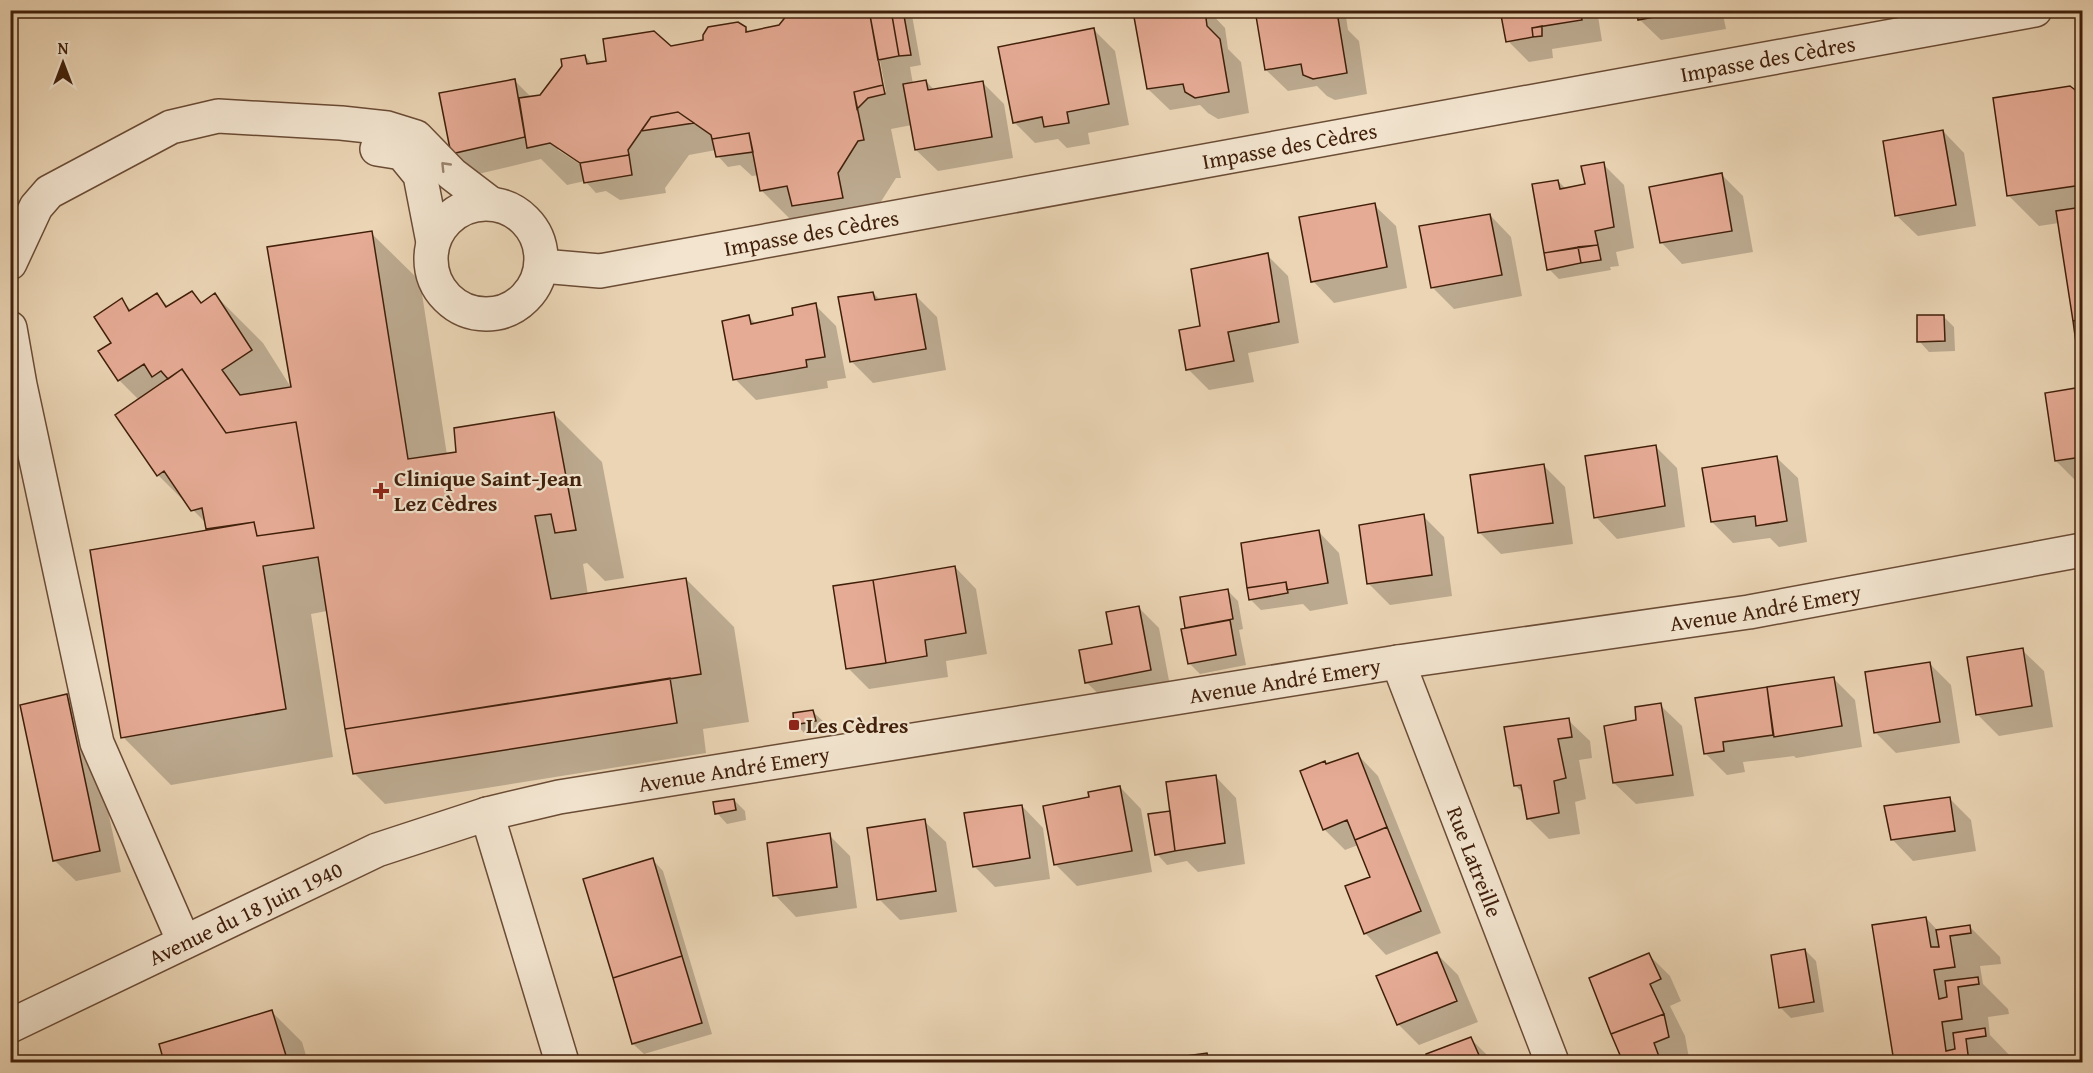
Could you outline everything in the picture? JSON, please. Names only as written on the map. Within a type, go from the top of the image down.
[{"type":"street","name":"Impasse des Cèdres","points":[[542,266],[600,271],[2035,10]]},
{"type":"street","points":[[10,262],[36,207],[49,192],[171,127],[218,116],[276,118],[387,128],[416,137],[452,174],[490,203],[508,208],[523,217],[535,231],[541,248],[542,266],[536,284],[526,299],[510,309],[493,314],[474,314],[457,307],[443,295],[434,278],[430,261],[433,242],[442,225],[455,213],[472,206],[490,203]]},
{"type":"street","points":[[276,118],[325,141],[402,153],[420,175],[433,242]]},
{"type":"street","points":[[10,328],[20,385],[97,743],[184,942]]},
{"type":"street","name":"Avenue André Emery","points":[[487,814],[559,797],[1398,662],[1749,612],[2082,550]]},
{"type":"street","name":"Rue Latreille","points":[[1398,662],[1552,1062]]},
{"type":"street","points":[[487,814],[562,1062]]},
{"type":"street","name":"Avenue du 18 Juin 1940","points":[[10,1026],[376,850],[487,814]]},
{"type":"building","points":[[791,10],[846,10],[850,14],[869,10],[883,85],[854,92],[864,140],[858,141],[838,173],[843,198],[792,206],[787,186],[760,191],[749,133],[712,139],[711,135],[678,112],[651,117],[628,150],[629,155],[580,163],[550,143],[527,148],[519,98],[540,95],[562,66],[561,59],[585,55],[587,64],[606,61],[603,39],[654,31],[671,46],[703,40],[708,27],[738,22],[746,27],[746,32],[779,25]]},
{"type":"building","points":[[869,10],[891,10],[899,56],[878,60]]},
{"type":"building","points":[[891,10],[903,10],[911,55],[899,56]]},
{"type":"building","points":[[1171,10],[1205,10],[1207,26],[1220,39],[1229,92],[1195,98],[1185,92],[1183,84],[1147,89],[1134,17]]},
{"type":"building","points":[[1255,10],[1328,10],[1338,18],[1347,73],[1313,79],[1303,75],[1301,64],[1265,70]]},
{"type":"building","points":[[1500,10],[1580,10],[1582,20],[1532,28],[1533,37],[1506,42]]},
{"type":"building","points":[[1636,10],[1690,10],[1638,20]]},
{"type":"building","points":[[1542,26],[1542,36],[1533,37],[1532,28]]},
{"type":"building","points":[[1094,28],[1109,104],[1067,112],[1069,123],[1044,127],[1042,117],[1013,123],[998,47]]},
{"type":"building","points":[[515,79],[525,137],[451,154],[439,93]]},
{"type":"building","points":[[926,80],[928,90],[983,81],[992,137],[915,150],[903,84]]},
{"type":"building","points":[[883,85],[885,94],[868,98],[857,109],[854,92]]},
{"type":"building","points":[[2070,86],[2082,95],[2082,185],[2007,196],[1993,98]]},
{"type":"building","points":[[678,112],[694,123],[641,131],[651,117]]},
{"type":"building","points":[[1943,130],[1956,205],[1895,216],[1883,141]]},
{"type":"building","points":[[749,133],[753,152],[716,157],[712,139]]},
{"type":"building","points":[[629,155],[632,175],[584,183],[580,163]]},
{"type":"building","points":[[1604,162],[1614,227],[1595,231],[1598,245],[1544,253],[1532,184],[1558,180],[1560,189],[1585,184],[1581,166]]},
{"type":"building","points":[[1722,173],[1732,231],[1660,243],[1649,187]]},
{"type":"building","points":[[1375,203],[1387,267],[1311,282],[1299,217]]},
{"type":"building","points":[[2082,207],[2082,320],[2073,321],[2056,211]]},
{"type":"building","points":[[1490,214],[1502,275],[1431,288],[1419,226]]},
{"type":"building","points":[[372,231],[408,459],[456,452],[454,428],[554,412],[576,530],[555,533],[551,514],[535,516],[551,599],[686,578],[701,674],[345,729],[318,557],[263,566],[286,709],[121,738],[90,550],[254,522],[257,536],[314,528],[296,422],[226,433],[182,369],[168,379],[161,371],[152,377],[144,364],[118,381],[98,351],[111,343],[94,317],[122,298],[129,311],[157,293],[166,307],[192,291],[201,303],[215,293],[252,350],[222,370],[240,395],[291,387],[267,247]]},
{"type":"building","points":[[1598,245],[1601,260],[1581,263],[1578,247]]},
{"type":"building","points":[[1578,247],[1581,263],[1547,270],[1544,253]]},
{"type":"building","points":[[1268,253],[1279,322],[1228,332],[1234,361],[1186,370],[1179,330],[1200,326],[1191,269]]},
{"type":"building","points":[[873,292],[875,300],[916,294],[926,349],[850,362],[838,297]]},
{"type":"building","points":[[816,303],[825,357],[806,360],[807,367],[733,380],[722,321],[749,315],[751,324],[793,315],[792,308]]},
{"type":"building","points":[[1917,315],[1944,315],[1945,341],[1917,342]]},
{"type":"building","points":[[2082,320],[2082,386],[2073,321]]},
{"type":"building","points":[[182,369],[226,433],[296,422],[314,528],[257,536],[254,522],[206,529],[202,508],[191,511],[164,471],[157,476],[115,415]]},
{"type":"building","points":[[2082,387],[2082,457],[2055,461],[2045,393]]},
{"type":"building","points":[[1656,445],[1665,506],[1594,518],[1585,456]]},
{"type":"building","points":[[1777,456],[1787,521],[1756,526],[1755,516],[1711,522],[1702,468]]},
{"type":"building","points":[[1544,464],[1553,523],[1478,533],[1470,475]]},
{"type":"building","points":[[1424,514],[1432,575],[1367,584],[1359,525]]},
{"type":"building","points":[[1319,530],[1328,583],[1287,590],[1286,582],[1247,588],[1241,543]]},
{"type":"building","points":[[955,566],[966,633],[925,640],[927,656],[886,663],[873,580]]},
{"type":"building","points":[[873,580],[886,663],[846,669],[833,586]]},
{"type":"building","points":[[1286,582],[1288,593],[1249,600],[1247,588]]},
{"type":"building","points":[[1228,589],[1233,619],[1185,628],[1180,597]]},
{"type":"building","points":[[1139,606],[1151,670],[1085,683],[1079,650],[1112,644],[1106,612]]},
{"type":"building","points":[[1230,620],[1236,655],[1188,664],[1181,629]]},
{"type":"building","points":[[2023,648],[2032,706],[1976,715],[1967,657]]},
{"type":"building","points":[[1930,662],[1940,722],[1874,733],[1865,672]]},
{"type":"building","points":[[1834,677],[1842,726],[1774,737],[1767,687]]},
{"type":"building","points":[[670,678],[677,723],[353,774],[345,729]]},
{"type":"building","points":[[1767,687],[1773,735],[1723,742],[1724,751],[1704,754],[1695,698]]},
{"type":"building","points":[[67,694],[100,851],[53,861],[20,705]]},
{"type":"building","points":[[1661,703],[1673,775],[1613,783],[1604,726],[1636,720],[1635,707]]},
{"type":"building","points":[[813,710],[816,721],[794,725],[793,713]]},
{"type":"building","points":[[1569,718],[1572,737],[1558,739],[1566,778],[1554,781],[1559,813],[1527,819],[1521,785],[1514,786],[1504,727]]},
{"type":"building","points":[[1358,753],[1387,827],[1355,840],[1347,820],[1323,830],[1300,771],[1325,761],[1326,764]]},
{"type":"building","points":[[1216,775],[1225,843],[1175,851],[1166,782]]},
{"type":"building","points":[[1120,786],[1132,851],[1054,865],[1043,806],[1089,797],[1088,792]]},
{"type":"building","points":[[1950,797],[1955,831],[1891,840],[1884,806]]},
{"type":"building","points":[[734,799],[736,810],[715,814],[713,802]]},
{"type":"building","points":[[1022,805],[1030,858],[973,867],[964,813]]},
{"type":"building","points":[[1170,811],[1175,851],[1155,855],[1148,814]]},
{"type":"building","points":[[925,819],[936,891],[877,900],[867,828]]},
{"type":"building","points":[[1387,827],[1421,911],[1364,934],[1345,886],[1370,877],[1355,840]]},
{"type":"building","points":[[830,833],[837,887],[773,896],[767,843]]},
{"type":"building","points":[[653,858],[682,956],[613,978],[583,879]]},
{"type":"building","points":[[1926,917],[1931,947],[1939,947],[1936,930],[1970,925],[1971,933],[1950,936],[1955,967],[1934,970],[1939,999],[1947,997],[1945,981],[1978,977],[1979,984],[1958,987],[1962,1019],[1942,1022],[1946,1051],[1955,1049],[1953,1033],[1985,1028],[1986,1036],[1966,1039],[1969,1062],[1894,1062],[1872,925]]},
{"type":"building","points":[[1805,949],[1814,1002],[1779,1008],[1771,955]]},
{"type":"building","points":[[1437,952],[1457,1001],[1397,1025],[1376,976]]},
{"type":"building","points":[[1649,953],[1661,979],[1650,984],[1664,1014],[1611,1034],[1589,978]]},
{"type":"building","points":[[682,956],[702,1023],[632,1044],[613,978]]},
{"type":"building","points":[[272,1010],[288,1062],[164,1062],[159,1044]]},
{"type":"building","points":[[1664,1014],[1669,1037],[1654,1043],[1661,1062],[1623,1062],[1611,1034]]},
{"type":"building","points":[[1471,1037],[1482,1062],[1427,1062],[1426,1054]]},
{"type":"building","points":[[1207,1053],[1209,1062],[1180,1062],[1179,1057]]},
{"type":"place","name":"Clinique Saint-Jean Lez Cèdres","points":[[381,491]]},
{"type":"place","name":"Les Cèdres","points":[[794,725]]}]
